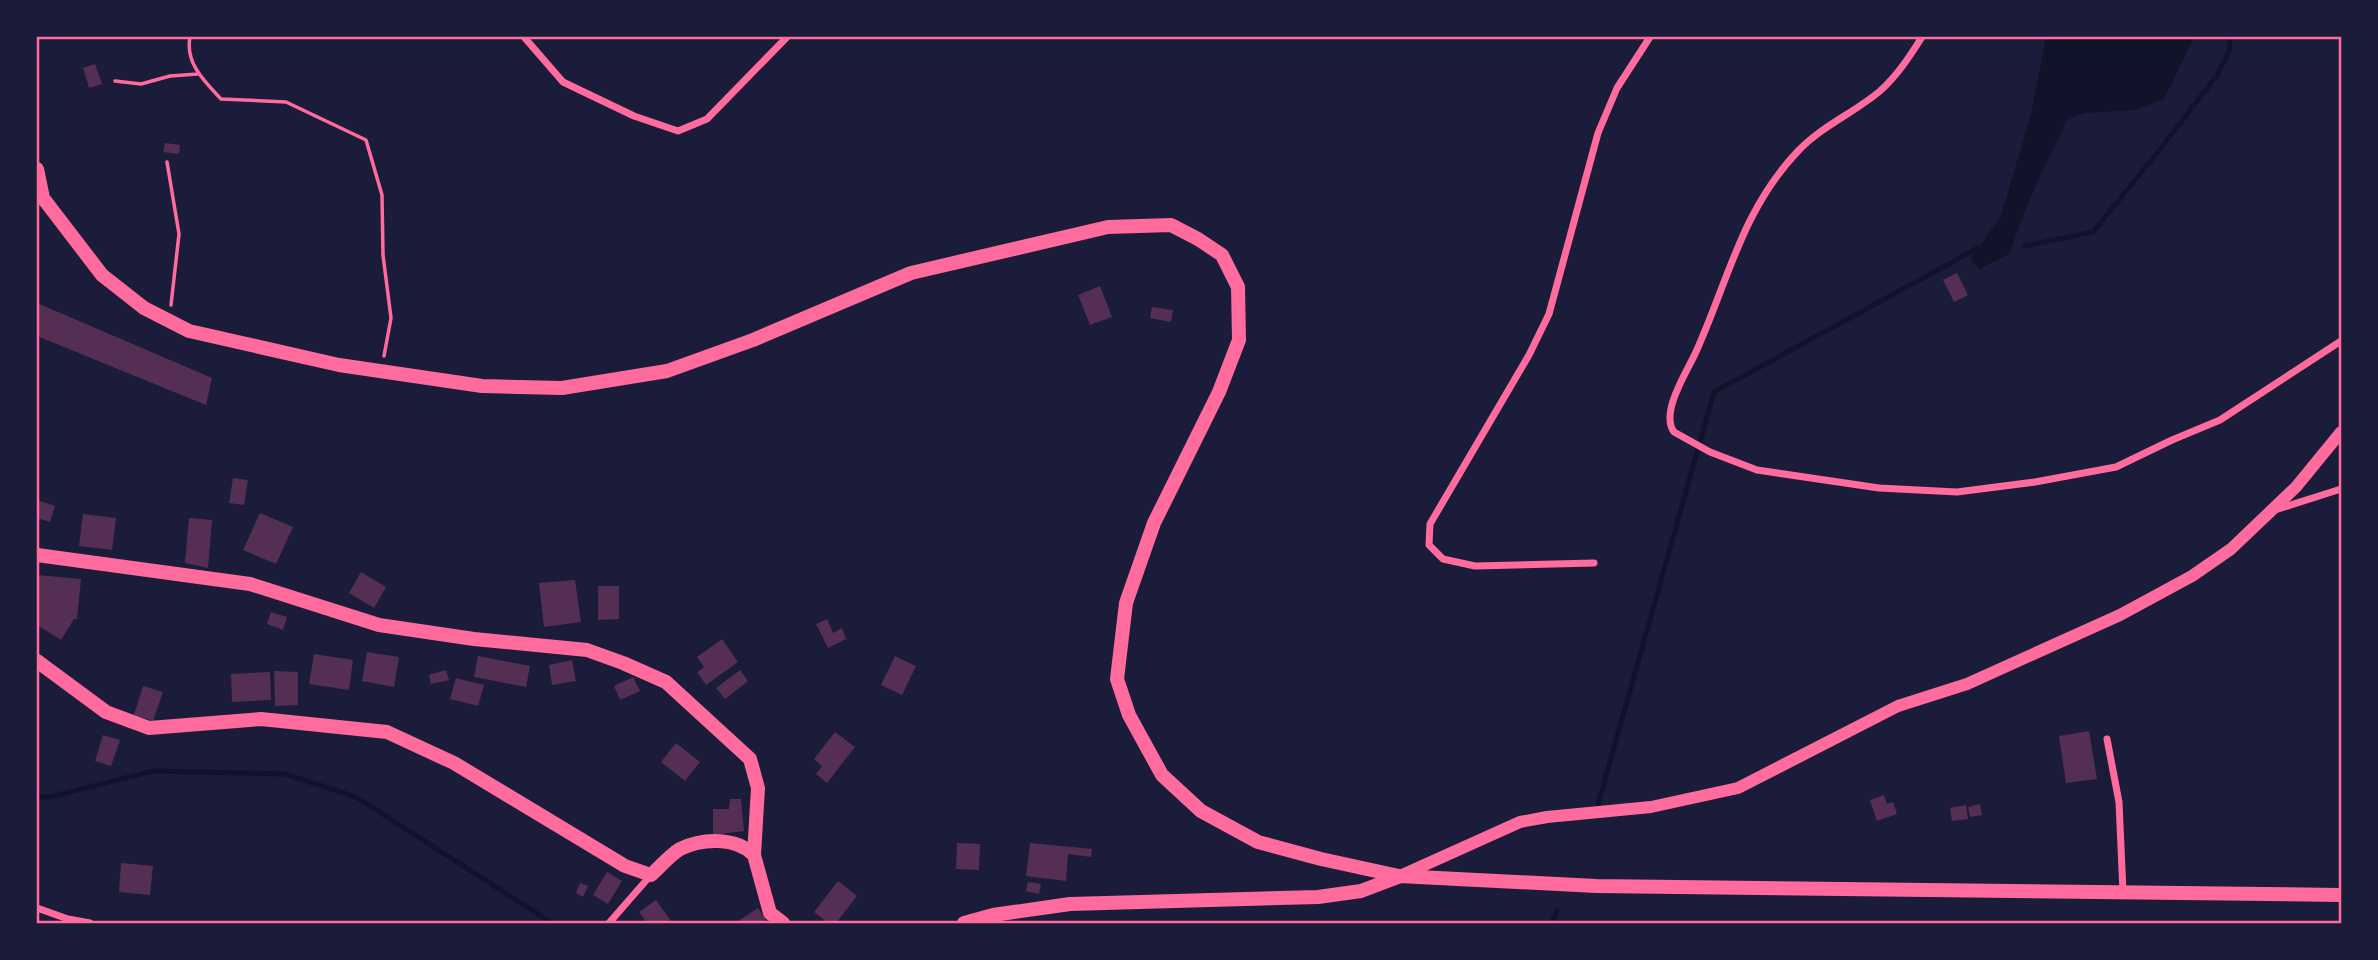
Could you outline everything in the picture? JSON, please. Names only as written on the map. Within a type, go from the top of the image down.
[{"type":"main road","points":[[37,169],[43,198],[102,275],[144,308],[188,331],[339,365],[482,386],[562,388],[667,371],[753,340],[911,273],[1108,227],[1171,225],[1222,255],[1238,287],[1239,340],[1219,392],[1154,523],[1126,603],[1117,679],[1129,715],[1162,775],[1201,811],[1258,842],[1399,877],[1596,886],[2341,895]]},
{"type":"main road","points":[[37,555],[250,584],[379,625],[474,639],[587,650],[666,682],[750,759],[758,788],[754,855],[771,913],[783,923]]},
{"type":"main road","points":[[37,662],[106,712],[149,728],[261,719],[387,732],[454,763],[625,866],[650,875],[680,849],[715,840],[746,847],[754,855]]},
{"type":"main road","points":[[964,923],[993,915],[1070,904],[1318,897],[1361,891],[1399,877]]},
{"type":"street","points":[[524,37],[563,82],[634,116],[678,131],[707,119],[787,37]]},
{"type":"street","points":[[1594,563],[1475,566],[1443,559],[1429,545],[1430,524],[1529,355],[1549,314],[1598,133],[1618,88],[1650,37]]},
{"type":"street","points":[[1922,37],[1907,62],[1880,91],[1824,127],[1798,152],[1762,198],[1741,239],[1669,414],[1671,428],[1688,442],[1757,470],[1879,488],[1957,492],[2035,482],[2116,467],[2220,420],[2341,341]]},
{"type":"street","points":[[1399,877],[1520,822],[1651,807],[1738,788],[1898,706],[1967,684],[2120,615],[2202,570],[2231,549],[2296,487],[2341,432]]},
{"type":"street","points":[[2271,511],[2341,489]]},
{"type":"street","points":[[2107,739],[2119,802],[2123,892]]},
{"type":"street","points":[[609,923],[650,875]]},
{"type":"street","points":[[37,908],[68,919],[90,923]]},
{"type":"path","points":[[190,37],[187,50],[198,74],[221,99],[286,103],[366,140],[382,195],[383,255],[391,318],[381,371]]},
{"type":"path","points":[[115,81],[141,84],[170,76],[198,74]]},
{"type":"path","points":[[167,162],[179,234],[169,321]]},
{"type":"shaded area","points":[[2046,37],[2194,37],[2164,99],[2136,110],[2084,113],[2067,120],[2030,198],[2009,254],[1980,269],[1971,259],[2001,216],[2031,114]]},
{"type":"building","points":[[95,64],[102,84],[89,88],[83,68]]},
{"type":"building","points":[[165,143],[180,145],[179,154],[163,152]]},
{"type":"building","points":[[1957,273],[1968,295],[1954,302],[1943,280]]},
{"type":"building","points":[[1100,286],[1112,317],[1090,325],[1078,295]]},
{"type":"building","points":[[37,303],[212,378],[206,405],[37,336]]},
{"type":"building","points":[[1152,307],[1173,310],[1171,322],[1150,318]]},
{"type":"building","points":[[233,478],[248,480],[244,505],[229,503]]},
{"type":"building","points":[[37,500],[55,506],[50,522],[37,518]]},
{"type":"building","points":[[260,513],[293,527],[276,564],[243,550]]},
{"type":"building","points":[[83,514],[116,518],[112,550],[79,546]]},
{"type":"building","points":[[189,518],[212,520],[208,568],[185,563]]},
{"type":"building","points":[[361,572],[386,587],[374,608],[349,593]]},
{"type":"building","points":[[38,575],[81,579],[77,619],[74,619],[61,640],[37,625]]},
{"type":"building","points":[[575,580],[581,622],[544,627],[539,583]]},
{"type":"building","points":[[598,586],[619,586],[619,619],[598,620]]},
{"type":"building","points":[[271,612],[287,617],[283,630],[267,624]]},
{"type":"building","points":[[827,619],[833,633],[842,628],[846,639],[828,648],[816,624]]},
{"type":"building","points":[[722,639],[738,662],[706,685],[697,672],[704,667],[697,657]]},
{"type":"building","points":[[367,652],[399,657],[394,687],[362,681]]},
{"type":"building","points":[[314,654],[353,660],[349,690],[309,684]]},
{"type":"building","points":[[478,656],[530,666],[526,687],[474,677]]},
{"type":"building","points":[[895,656],[916,666],[902,695],[881,685]]},
{"type":"building","points":[[572,660],[576,681],[552,685],[549,665]]},
{"type":"building","points":[[446,670],[449,680],[431,684],[429,675]]},
{"type":"building","points":[[740,670],[748,681],[725,699],[716,688]]},
{"type":"building","points":[[274,671],[298,672],[298,705],[275,706]]},
{"type":"building","points":[[270,672],[271,700],[232,702],[231,674]]},
{"type":"building","points":[[633,677],[640,691],[620,700],[614,686]]},
{"type":"building","points":[[456,678],[484,685],[478,706],[450,699]]},
{"type":"building","points":[[143,686],[163,692],[153,721],[134,715]]},
{"type":"building","points":[[2089,731],[2097,779],[2066,783],[2059,736]]},
{"type":"building","points":[[835,732],[855,747],[827,783],[816,774],[822,766],[814,759]]},
{"type":"building","points":[[103,735],[120,740],[111,766],[95,761]]},
{"type":"building","points":[[676,743],[700,762],[685,781],[661,762]]},
{"type":"building","points":[[1884,795],[1887,804],[1893,802],[1897,814],[1877,821],[1870,800]]},
{"type":"building","points":[[730,799],[741,799],[744,831],[713,835],[713,809],[729,809]]},
{"type":"building","points":[[1980,804],[1982,815],[1970,817],[1968,807]]},
{"type":"building","points":[[1966,805],[1968,819],[1952,821],[1950,808]]},
{"type":"building","points":[[957,843],[980,844],[979,870],[956,869]]},
{"type":"building","points":[[1030,843],[1092,849],[1091,857],[1068,854],[1066,881],[1026,876]]},
{"type":"building","points":[[121,863],[153,866],[150,895],[119,892]]},
{"type":"building","points":[[607,872],[622,881],[608,904],[593,895]]},
{"type":"building","points":[[838,881],[857,896],[836,923],[828,923],[814,912]]},
{"type":"building","points":[[1028,882],[1041,884],[1039,894],[1026,891]]},
{"type":"building","points":[[580,883],[588,886],[583,897],[576,893]]},
{"type":"building","points":[[656,900],[671,921],[668,923],[647,923],[639,912]]},
{"type":"building","points":[[758,908],[768,923],[735,923]]},
{"type":"waterway","points":[[2025,246],[2093,232],[2217,75],[2229,51],[2230,37]]},
{"type":"waterway","points":[[1597,808],[1714,392],[1978,248]]},
{"type":"waterway","points":[[37,797],[50,797],[153,771],[285,774],[356,797],[552,923]]},
{"type":"waterway","points":[[1552,923],[1557,910]]}]
